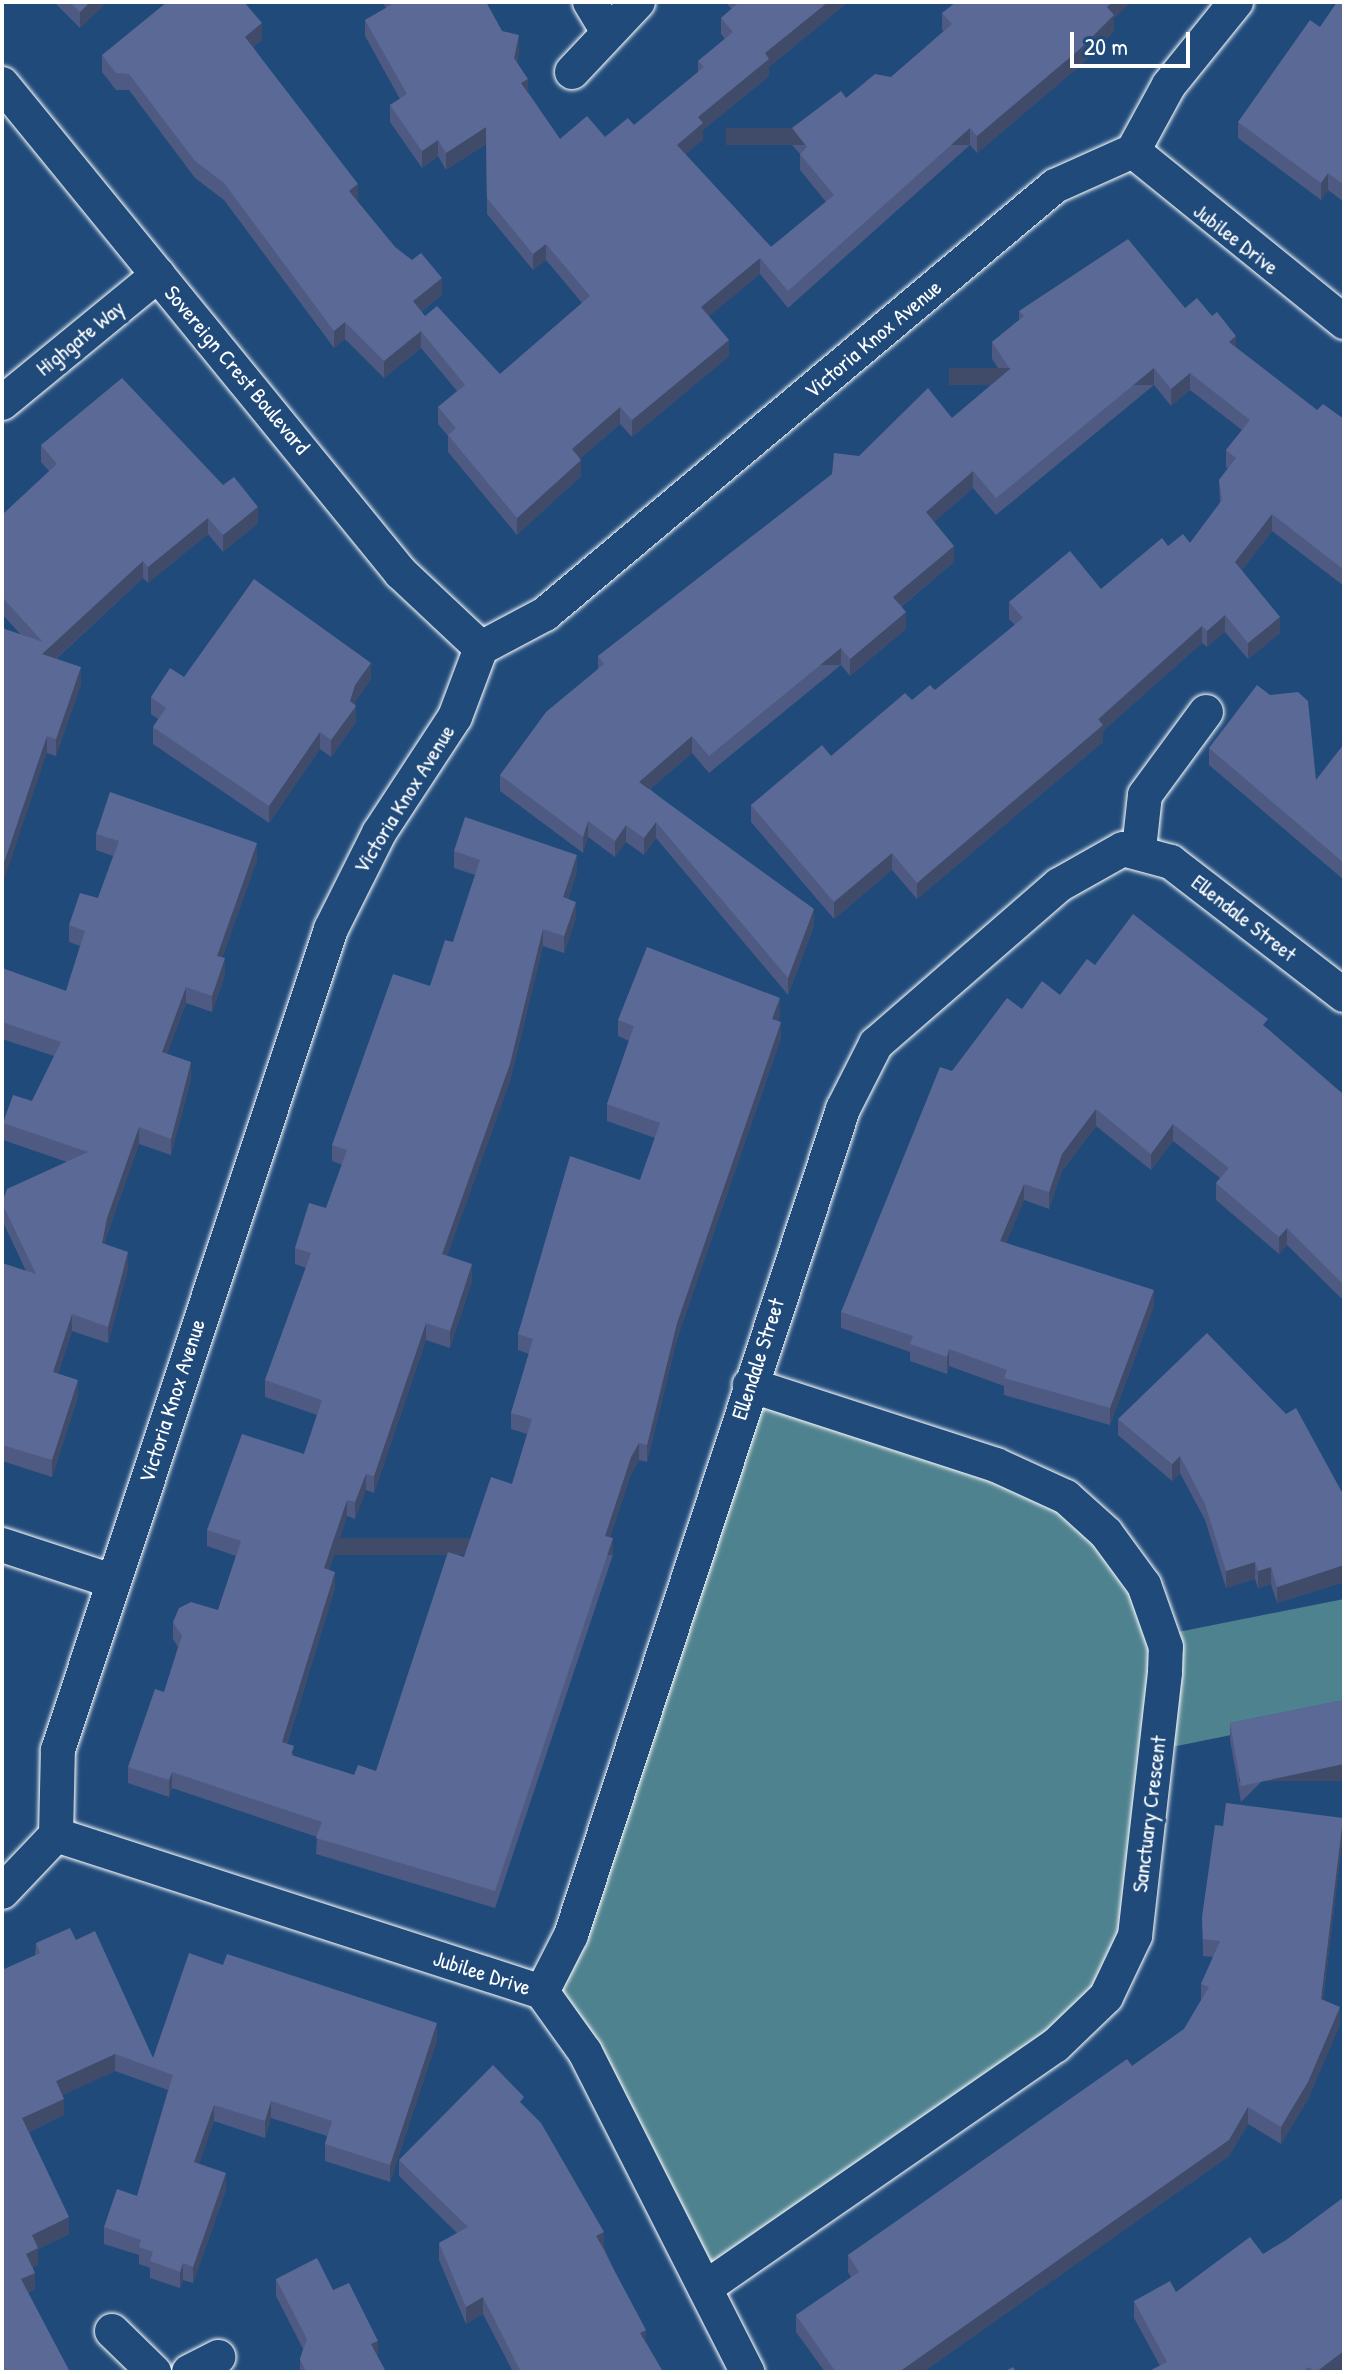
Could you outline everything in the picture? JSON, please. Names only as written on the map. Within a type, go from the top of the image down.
[{"type":"street","points":[[590,2],[608,32]]},
{"type":"street","points":[[572,72],[638,2]]},
{"type":"street","points":[[1133,151],[1169,85],[1236,2]]},
{"type":"street","name":"Sovereign Crest Boulevard","points":[[2,84],[407,579],[481,648]]},
{"type":"street","name":"Jubilee Drive","points":[[1133,151],[1344,322]]},
{"type":"street","name":"Victoria Knox Avenue","points":[[56,1835],[58,1750],[331,929],[379,833],[455,717],[481,648],[545,614],[1055,186],[1133,151]]},
{"type":"street","name":"Highgate Way","points":[[2,403],[158,275]]},
{"type":"street","points":[[1139,849],[1145,795],[1206,712]]},
{"type":"street","name":"Ellendale Street","points":[[542,1992],[571,1935],[843,1109],[876,1044],[1068,878],[1104,855],[1139,849],[1171,862],[1344,995]]},
{"type":"street","name":"Sanctuary Crescent","points":[[705,2288],[1055,2046],[1106,1997],[1135,1936],[1165,1672],[1166,1647],[1144,1585],[1106,1533],[1066,1497],[996,1465],[750,1385]]},
{"type":"street","points":[[2,1545],[112,1581]]},
{"type":"street","points":[[2,1892],[56,1835]]},
{"type":"street","name":"Jubilee Drive","points":[[56,1835],[542,1992],[585,2052],[747,2372]]},
{"type":"street","points":[[112,2331],[154,2372]]},
{"type":"green space","points":[[750,1385],[1066,1497],[1163,1635],[1344,1599],[1344,1712],[1157,1750],[1106,1997],[705,2288],[542,1992]]},
{"type":"building","points":[[70,2],[90,2],[80,12]]},
{"type":"building","points":[[167,2],[244,2],[262,23],[245,37],[358,184],[349,191],[395,247],[412,260],[421,253],[442,278],[413,301],[425,316],[437,306],[500,374],[590,296],[546,244],[533,254],[487,198],[486,127],[446,153],[438,140],[422,151],[390,105],[407,94],[365,20],[391,5],[390,2],[486,2],[502,31],[519,35],[514,58],[528,79],[521,83],[560,139],[587,116],[605,137],[628,118],[634,125],[704,67],[698,61],[733,32],[721,18],[739,2],[828,2],[765,53],[769,59],[698,117],[703,123],[677,145],[771,247],[834,195],[800,154],[807,147],[792,128],[841,91],[846,98],[875,74],[891,77],[952,24],[942,13],[956,2],[1113,2],[1107,7],[1114,15],[1081,48],[977,136],[970,128],[788,291],[760,258],[701,307],[729,340],[632,420],[620,407],[572,449],[581,460],[517,518],[448,435],[456,428],[438,407],[465,385],[421,331],[384,361],[345,322],[334,331],[224,183],[195,161],[129,74],[116,73],[102,55]]},
{"type":"building","points":[[1337,2],[1344,2],[1344,185],[1328,173],[1321,183],[1238,122],[1310,20],[1320,27]]},
{"type":"building","points":[[1128,239],[1185,308],[1197,298],[1212,316],[1217,312],[1236,336],[1229,342],[1317,410],[1323,404],[1344,419],[1344,570],[1272,514],[1235,562],[1280,617],[1248,643],[1225,615],[1207,631],[1202,626],[1098,719],[1103,725],[917,883],[892,853],[834,902],[751,805],[822,745],[831,756],[905,693],[912,700],[930,685],[935,690],[1023,618],[1009,602],[1070,551],[1101,589],[1162,538],[1168,546],[1183,534],[1190,543],[1222,500],[1219,480],[1236,458],[1226,450],[1250,420],[1190,373],[1171,389],[1154,368],[996,498],[973,471],[926,512],[954,546],[893,597],[906,612],[850,659],[841,648],[709,756],[692,736],[639,782],[814,909],[788,978],[656,822],[644,838],[626,825],[615,841],[588,821],[583,837],[500,775],[546,712],[604,664],[598,656],[832,474],[834,453],[859,456],[928,388],[952,418],[1010,369],[992,342],[1024,316],[1019,311]]},
{"type":"building","points":[[122,378],[223,485],[234,477],[258,507],[223,535],[208,518],[148,567],[143,561],[42,654],[81,667],[56,739],[47,736],[2,869],[2,628],[43,642],[2,597],[2,515],[57,464],[41,445]]},
{"type":"building","points":[[254,579],[371,663],[355,685],[350,701],[356,706],[331,740],[320,732],[269,806],[153,727],[166,708],[151,697],[170,668],[184,677]]},
{"type":"building","points":[[1257,685],[1270,695],[1298,692],[1308,701],[1316,780],[1344,744],[1344,863],[1209,748]]},
{"type":"building","points":[[110,792],[257,843],[217,956],[225,958],[212,996],[186,987],[162,1052],[191,1062],[171,1139],[139,1127],[107,1218],[102,1243],[128,1252],[108,1327],[72,1314],[53,1372],[78,1380],[52,1460],[2,1445],[2,1263],[36,1274],[2,1203],[7,1189],[88,1152],[3,1123],[13,1095],[32,1101],[61,1042],[2,1022],[2,968],[66,991],[85,931],[69,925],[80,893],[98,898],[119,841],[96,834]]},
{"type":"building","points":[[465,817],[577,855],[563,897],[576,902],[564,936],[543,929],[510,1064],[442,1254],[472,1264],[450,1331],[426,1323],[374,1476],[366,1474],[355,1502],[347,1500],[324,1568],[335,1572],[282,1742],[294,1746],[291,1755],[354,1775],[358,1765],[376,1771],[448,1552],[464,1557],[491,1477],[512,1484],[532,1419],[511,1413],[533,1339],[518,1334],[570,1156],[640,1180],[660,1123],[607,1104],[634,1026],[618,1020],[647,947],[780,998],[772,1019],[781,1022],[677,1323],[647,1445],[639,1443],[631,1457],[605,1536],[613,1538],[495,1891],[316,1838],[322,1822],[172,1772],[169,1780],[128,1767],[155,1689],[164,1692],[182,1636],[173,1622],[179,1608],[191,1602],[218,1610],[241,1541],[207,1530],[242,1434],[304,1454],[322,1400],[265,1380],[311,1253],[295,1248],[309,1203],[326,1208],[347,1150],[332,1145],[393,974],[430,986],[445,940],[453,942],[480,860],[454,851]]},
{"type":"building","points":[[1133,914],[1268,1019],[1263,1025],[1344,1095],[1344,1285],[1287,1228],[1279,1237],[1216,1183],[1229,1168],[1173,1124],[1151,1154],[1096,1109],[1062,1154],[1049,1192],[1024,1184],[1000,1241],[1154,1290],[1110,1408],[1004,1378],[1007,1370],[949,1349],[947,1357],[910,1344],[913,1336],[841,1312],[940,1067],[952,1071],[1007,998],[1022,1009],[1042,981],[1060,995],[1087,959],[1095,965]]},
{"type":"building","points":[[1207,1333],[1286,1414],[1296,1408],[1344,1496],[1344,1565],[1277,1587],[1271,1567],[1258,1571],[1255,1562],[1226,1571],[1205,1504],[1180,1456],[1172,1464],[1118,1419]]},
{"type":"building","points":[[1344,1700],[1344,1764],[1241,1786],[1230,1723]]},
{"type":"building","points":[[1226,1803],[1343,1818],[1321,1999],[1340,2007],[1308,2082],[1281,2127],[1248,2107],[1229,2140],[899,2372],[836,2372],[796,2315],[859,2272],[848,2255],[1127,2059],[1132,2066],[1184,2029],[1209,1987],[1201,1984],[1220,1941],[1203,1939],[1202,1917],[1215,1825],[1223,1826]]},
{"type":"building","points":[[70,1928],[76,1940],[95,1931],[153,2058],[189,1953],[223,1965],[227,1954],[437,2023],[390,2165],[325,2144],[332,2121],[271,2101],[265,2121],[214,2105],[194,2162],[226,2173],[193,2267],[183,2263],[180,2272],[150,2261],[153,2252],[139,2247],[141,2240],[104,2227],[117,2189],[137,2196],[173,2075],[115,2054],[56,2081],[64,2099],[22,2118],[69,2217],[32,2235],[38,2248],[26,2254],[35,2273],[21,2279],[70,2372],[2,2372],[2,1970],[40,1953],[36,1943]]},
{"type":"building","points":[[493,2065],[524,2097],[520,2102],[541,2123],[604,2232],[596,2236],[646,2330],[640,2333],[663,2372],[521,2372],[483,2297],[466,2307],[439,2243],[468,2227],[399,2160]]},
{"type":"building","points":[[1344,2197],[1344,2351],[1316,2372],[1310,2367],[1301,2372],[1147,2372],[1167,2362],[1134,2301],[1170,2281],[1176,2292],[1250,2237],[1263,2254]]},
{"type":"building","points":[[317,2258],[333,2290],[349,2283],[378,2341],[371,2344],[386,2372],[306,2372],[300,2359],[307,2339],[276,2279]]}]
